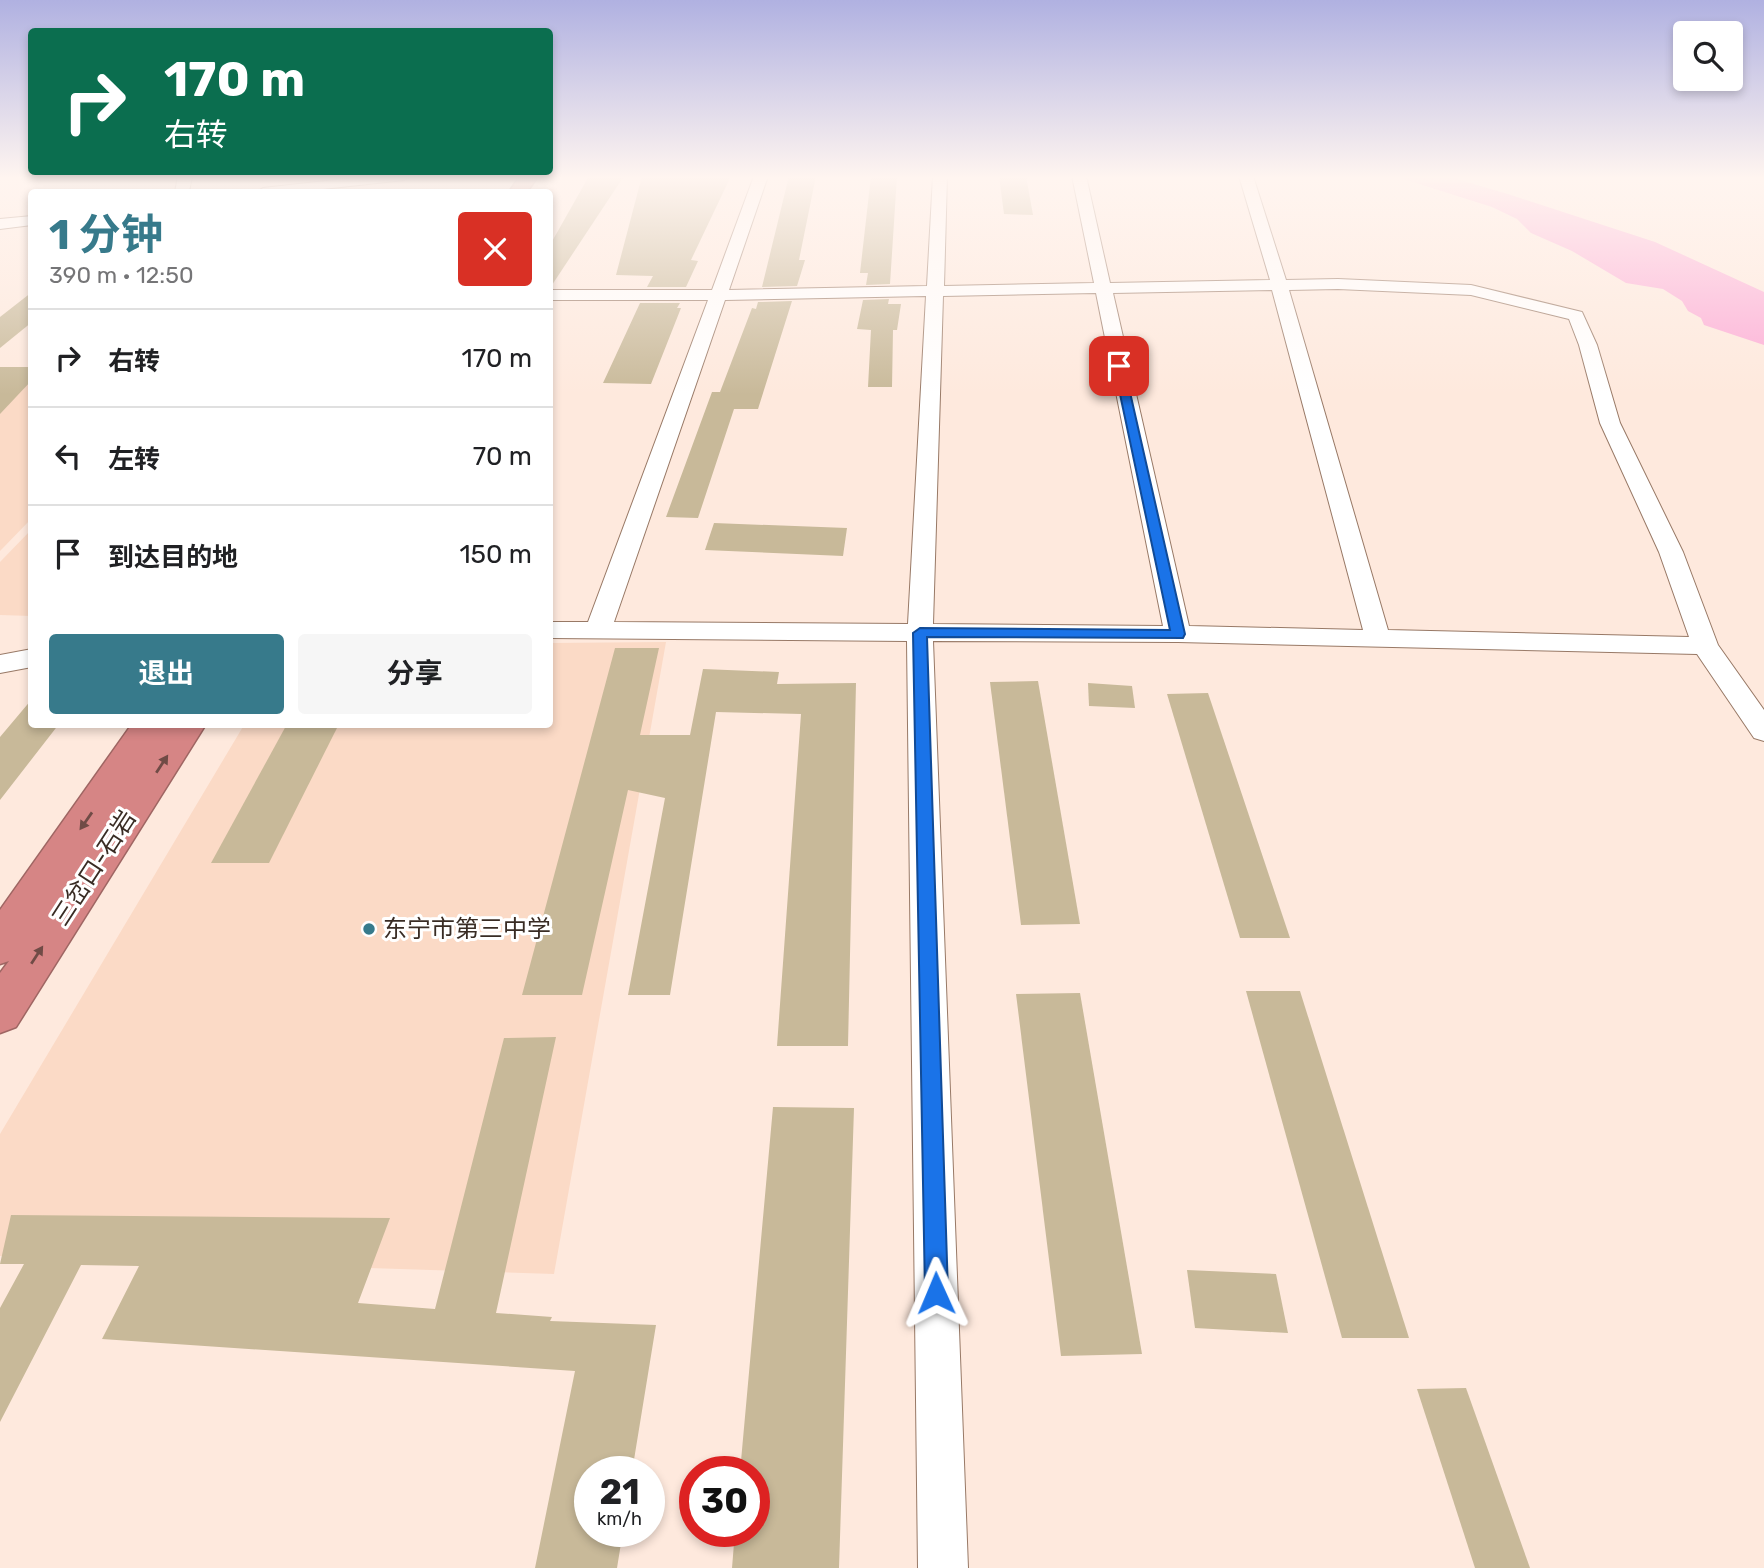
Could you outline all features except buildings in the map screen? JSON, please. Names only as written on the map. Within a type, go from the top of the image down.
[{"type":"highway","name":"三岔口-石岩","points":[[0,945],[149,728]]},
{"type":"highway","name":"三岔口-石岩","points":[[0,1012],[185,728]]},
{"type":"street","points":[[598,631],[735,249]]},
{"type":"street","points":[[937,249],[920,633],[943,1568]]},
{"type":"street","points":[[1094,249],[1178,634]]},
{"type":"street","points":[[1268,249],[1378,639]]},
{"type":"street","points":[[553,295],[718,295],[1279,284],[1471,290],[1576,316],[1588,345],[1610,423],[1671,552],[1705,646],[1764,731]]},
{"type":"street","points":[[553,630],[1178,634],[1705,646]]},
{"type":"street","points":[[0,664],[28,659]]},
{"type":"shaded area","points":[[1568,249],[1671,249],[1764,292],[1764,345],[1704,325],[1701,318],[1688,311],[1682,301],[1663,289],[1626,283]]},
{"type":"shaded area","points":[[28,383],[28,522],[0,551],[0,384]]},
{"type":"shaded area","points":[[28,533],[28,616],[0,615],[0,562]]},
{"type":"shaded area","name":"东宁市第三中学","points":[[666,642],[554,1274],[0,1256],[0,1134],[242,728],[553,728],[553,643]]},
{"type":"place","name":"东宁市第三中学","points":[[369,929]]},
{"type":"route","points":[[936,1293],[920,633],[1178,634],[1119,366]]}]
